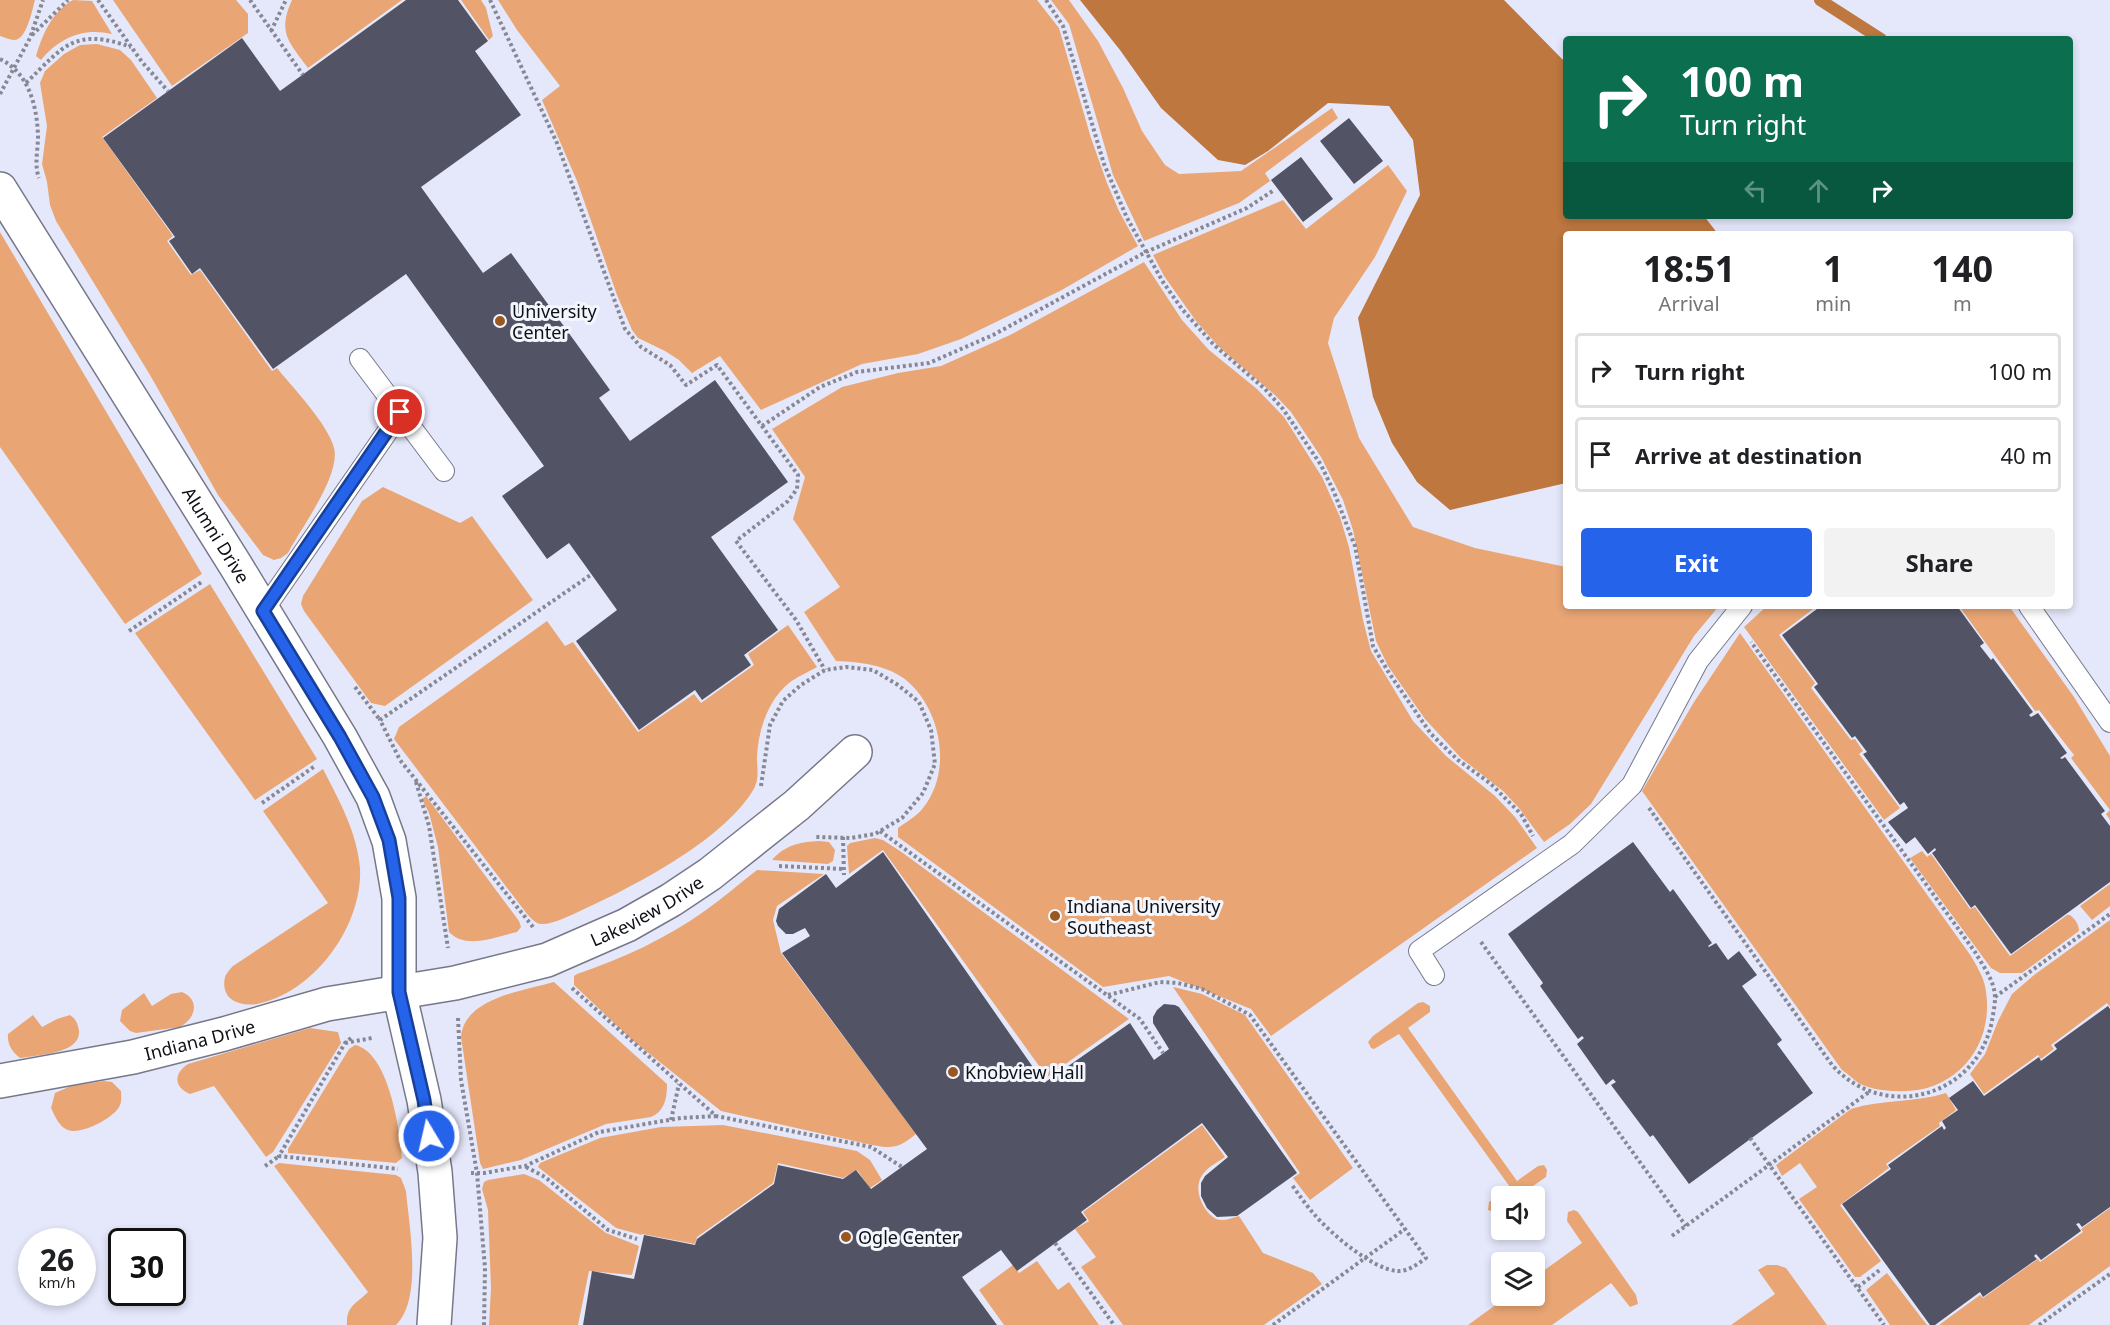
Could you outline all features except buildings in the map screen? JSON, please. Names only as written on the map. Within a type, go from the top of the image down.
[{"type":"street","name":"Alumni Drive","points":[[0,189],[236,566],[340,737],[373,797],[389,840],[399,898],[399,992],[424,1100],[435,1172],[440,1238],[434,1325]]},
{"type":"street","name":"Lakeview Drive","points":[[399,992],[455,983],[547,960],[627,925],[710,874],[797,806],[855,752]]},
{"type":"street","name":"Indiana Drive","points":[[0,1081],[133,1057],[327,1004],[399,992]]},
{"type":"lane","points":[[360,359],[444,471]]},
{"type":"lane","points":[[263,611],[400,412]]},
{"type":"lane","points":[[2031,609],[2110,722]]},
{"type":"lane","points":[[1434,975],[1419,951],[1572,844],[1632,785],[1698,661],[1739,611]]},
{"type":"path","points":[[0,94],[30,38],[43,0]]},
{"type":"path","points":[[30,38],[68,0]]},
{"type":"path","points":[[98,0],[168,92]]},
{"type":"path","points":[[250,0],[303,75]]},
{"type":"path","points":[[271,31],[286,0]]},
{"type":"path","points":[[490,0],[557,143],[625,329],[641,347],[670,365],[686,385],[717,365],[798,475],[796,489],[788,501],[736,541],[796,620],[825,670]]},
{"type":"path","points":[[1046,0],[1064,26],[1104,164],[1127,218],[1163,282],[1182,309],[1214,345],[1265,389],[1283,409],[1321,465],[1355,546],[1373,646],[1389,674],[1431,734],[1458,760],[1491,784],[1521,814],[1550,860]]},
{"type":"path","points":[[26,83],[60,50],[75,41],[94,37],[131,46]]},
{"type":"path","points":[[762,426],[820,387],[857,372],[929,363],[993,335],[1146,252],[1237,212],[1275,190]]},
{"type":"path","points":[[129,631],[201,582],[236,566]]},
{"type":"path","points":[[592,574],[380,720],[400,760],[532,922],[547,960],[570,987],[716,1116]]},
{"type":"path","points":[[1632,785],[1832,1065],[1850,1083],[1869,1092],[1890,1096],[1927,1094],[1941,1089],[1973,1063],[1991,1026],[1995,997],[1990,979],[1975,952],[1752,645],[1739,611]]},
{"type":"path","points":[[415,779],[429,826],[455,983],[461,1080],[477,1173],[485,1268],[484,1325]]},
{"type":"path","points":[[880,831],[1140,1019],[1163,1053]]},
{"type":"path","points":[[843,837],[844,875]]},
{"type":"path","points":[[769,865],[844,869]]},
{"type":"path","points":[[1995,997],[2110,914]]},
{"type":"path","points":[[1475,934],[1686,1226]]},
{"type":"path","points":[[440,954],[448,946]]},
{"type":"path","points":[[1108,995],[1160,982],[1178,982],[1202,989],[1250,1015],[1426,1258],[1413,1267],[1399,1272],[1386,1269],[1365,1257],[1315,1215],[1292,1185]]},
{"type":"path","points":[[265,1166],[279,1156],[345,1043],[353,1036]]},
{"type":"path","points":[[671,1120],[679,1083]]},
{"type":"path","points":[[1672,1236],[1869,1092]]},
{"type":"path","points":[[279,1156],[435,1172],[477,1173],[525,1166],[599,1132],[671,1120],[716,1116],[871,1147],[902,1167]]},
{"type":"path","points":[[1750,1138],[1884,1325]]},
{"type":"path","points":[[525,1166],[544,1177],[608,1230],[637,1239]]},
{"type":"path","points":[[1273,1325],[1405,1229]]},
{"type":"path","points":[[1055,1243],[1114,1325]]},
{"type":"path","points":[[1858,1287],[1881,1269]]},
{"type":"path","points":[[2039,1325],[2110,1274]]},
{"type":"shaded area","points":[[0,0],[35,0],[26,30],[19,39],[12,40],[0,36]]},
{"type":"shaded area","points":[[73,0],[92,1],[112,34],[91,32],[72,36],[48,52],[41,60],[36,56],[45,31],[59,11]]},
{"type":"shaded area","points":[[113,0],[236,0],[248,14],[248,33],[172,86]]},
{"type":"shaded area","points":[[292,0],[402,0],[308,68],[291,44],[285,29]]},
{"type":"shaded area","points":[[461,0],[481,0],[486,8],[493,36],[489,40]]},
{"type":"shaded area","points":[[498,0],[1037,0],[1059,28],[1091,138],[1107,183],[1138,246],[1060,291],[961,339],[918,354],[862,364],[761,410],[720,356],[692,373],[679,360],[638,338],[632,330],[617,295],[577,181],[542,100],[560,86],[517,30]]},
{"type":"shaded area","points":[[1051,0],[1069,0],[1098,41],[1123,88],[1142,131],[1165,165],[1179,174],[1241,171],[1332,108],[1338,118],[1265,173],[1270,181],[1239,203],[1144,241],[1113,175],[1069,24]]},
{"type":"shaded area","points":[[1080,0],[1504,0],[1563,60],[1563,219],[1706,219],[1716,231],[1563,231],[1563,484],[1450,510],[1417,482],[1392,443],[1373,397],[1358,318],[1420,195],[1413,140],[1389,106],[1328,103],[1268,151],[1245,165],[1218,160],[1161,108],[1120,50]]},
{"type":"shaded area","points":[[97,44],[120,50],[131,60],[157,98],[102,137],[173,236],[167,241],[191,275],[200,270],[272,371],[277,368],[318,417],[334,448],[335,459],[326,486],[288,553],[281,558],[274,560],[263,555],[218,495],[150,375],[56,221],[50,205],[42,164],[47,126],[40,83],[45,71],[64,54],[80,45]]},
{"type":"shaded area","points":[[1388,165],[1407,191],[1375,257],[1334,318],[1328,343],[1359,438],[1413,527],[1475,548],[1563,566],[1563,609],[1716,609],[1694,636],[1591,804],[1570,824],[1544,842],[1519,808],[1503,791],[1461,758],[1425,719],[1388,666],[1376,641],[1353,530],[1343,500],[1321,457],[1291,412],[1275,395],[1219,347],[1196,321],[1164,276],[1153,255],[1283,200],[1306,229]]},
{"type":"shaded area","points":[[0,232],[202,574],[125,624],[0,447]]},
{"type":"shaded area","points":[[1144,262],[1182,320],[1209,350],[1257,389],[1284,417],[1322,477],[1340,517],[1349,547],[1371,651],[1413,721],[1446,756],[1495,796],[1515,817],[1537,848],[1271,1036],[1251,1009],[1169,976],[1103,987],[898,837],[898,828],[923,808],[938,776],[939,741],[935,723],[918,692],[899,675],[873,665],[836,661],[804,612],[840,587],[793,519],[805,477],[772,429],[842,387],[898,373],[941,366],[1010,335]]},
{"type":"shaded area","points":[[383,487],[460,523],[472,516],[533,600],[385,706],[371,703],[301,604],[303,596],[362,501]]},
{"type":"shaded area","points":[[210,584],[317,759],[255,800],[135,633]]},
{"type":"shaded area","points":[[1764,609],[1813,609],[1779,635],[1815,683],[1811,688],[1851,740],[1855,739],[1863,751],[1859,754],[1900,808],[1884,820],[1744,627]]},
{"type":"shaded area","points":[[1961,609],[2011,609],[2074,697],[2110,756],[2110,810],[2071,758],[2074,755],[2039,710],[2035,711]]},
{"type":"shaded area","points":[[547,621],[565,646],[573,642],[638,732],[694,694],[701,703],[754,665],[748,654],[788,625],[817,667],[789,683],[775,698],[759,737],[755,788],[738,810],[719,828],[674,861],[625,889],[561,919],[541,924],[535,922],[527,914],[394,739],[399,727]]},
{"type":"shaded area","points":[[1740,633],[1971,956],[1981,974],[1987,1007],[1985,1027],[1978,1046],[1954,1075],[1937,1084],[1918,1090],[1882,1090],[1860,1084],[1842,1070],[1642,791],[1694,702]]},
{"type":"shaded area","points":[[323,769],[346,817],[358,855],[359,890],[353,912],[344,934],[331,954],[298,986],[278,997],[257,1004],[238,1003],[228,996],[224,985],[226,976],[232,967],[328,903],[263,811]]},
{"type":"shaded area","points":[[426,796],[519,921],[521,927],[517,932],[472,941],[456,937],[449,932],[438,847],[429,813],[422,799]]},
{"type":"shaded area","points":[[875,838],[883,840],[903,853],[1129,1019],[1047,1077],[883,850],[849,874],[847,846],[850,843]]},
{"type":"shaded area","points":[[819,841],[829,842],[835,850],[833,861],[828,864],[772,860],[793,845]]},
{"type":"shaded area","points":[[1922,851],[1927,857],[1931,854],[1970,909],[1975,907],[2010,956],[2067,915],[2075,920],[2079,931],[2022,973],[2000,973],[1991,968],[1910,858]]},
{"type":"shaded area","points":[[757,870],[824,874],[777,906],[773,920],[781,953],[916,1134],[905,1142],[891,1147],[879,1146],[721,1111],[631,1039],[574,985],[574,976],[577,974],[627,955],[676,930]]},
{"type":"shaded area","points":[[2110,884],[2110,906],[2092,920],[2080,906]]},
{"type":"shaded area","points":[[2110,920],[2110,1007],[2107,1003],[2051,1045],[2054,1049],[2041,1059],[2038,1055],[1984,1094],[1970,1074],[1985,1054],[2012,994],[2034,975]]},
{"type":"shaded area","points":[[554,982],[667,1084],[664,1104],[651,1117],[606,1124],[521,1160],[483,1169],[480,1163],[461,1037],[465,1024],[472,1013],[497,998]]},
{"type":"shaded area","points":[[1173,987],[1202,994],[1245,1015],[1353,1168],[1310,1200],[1293,1178],[1300,1173]]},
{"type":"shaded area","points":[[182,992],[192,1000],[194,1010],[185,1024],[180,1027],[136,1033],[130,1031],[120,1021],[122,1010],[144,993],[152,1006],[171,994]]},
{"type":"shaded area","points":[[1423,1002],[1430,1006],[1430,1012],[1408,1028],[1517,1181],[1538,1166],[1544,1165],[1547,1170],[1546,1177],[1533,1186],[1509,1186],[1399,1034],[1374,1049],[1371,1048],[1368,1042],[1373,1036],[1418,1003]]},
{"type":"shaded area","points":[[33,1015],[42,1027],[70,1015],[78,1026],[78,1039],[65,1049],[56,1052],[20,1058],[11,1048],[8,1034]]},
{"type":"shaded area","points":[[310,1028],[338,1032],[341,1043],[273,1152],[266,1157],[214,1086],[190,1094],[178,1084],[180,1072],[188,1064]]},
{"type":"shaded area","points":[[355,1045],[367,1051],[384,1077],[399,1130],[402,1158],[396,1163],[288,1153],[288,1149],[349,1049]]},
{"type":"shaded area","points":[[112,1082],[121,1091],[121,1102],[117,1110],[105,1120],[89,1128],[74,1131],[62,1126],[51,1108],[55,1093],[71,1086]]},
{"type":"shaded area","points":[[1946,1093],[1956,1110],[1939,1123],[1940,1126],[1886,1164],[1889,1168],[1840,1205],[1881,1261],[1860,1277],[1855,1277],[1799,1199],[1817,1187],[1800,1163],[1782,1176],[1776,1165],[1851,1109]]},
{"type":"shaded area","points":[[723,1125],[857,1151],[870,1160],[882,1180],[870,1188],[857,1170],[843,1178],[778,1163],[773,1183],[697,1237],[695,1244],[616,1228],[538,1167],[540,1163],[600,1138],[661,1127]]},
{"type":"shaded area","points":[[1202,1125],[1225,1157],[1203,1174],[1198,1186],[1200,1199],[1207,1211],[1219,1220],[1239,1216],[1263,1253],[1313,1273],[1322,1284],[1264,1325],[1123,1325],[1081,1267],[1096,1257],[1075,1229],[1089,1221],[1083,1212]]},
{"type":"shaded area","points":[[279,1163],[396,1175],[401,1178],[406,1191],[410,1223],[412,1280],[404,1313],[396,1325],[347,1325],[350,1309],[368,1292],[274,1166]]},
{"type":"shaded area","points":[[524,1174],[539,1180],[606,1233],[639,1246],[632,1275],[589,1271],[578,1325],[489,1325],[491,1288],[488,1210],[482,1189],[484,1182],[488,1180]]},
{"type":"shaded area","points":[[1491,1201],[1491,1211],[1488,1210]]},
{"type":"shaded area","points":[[2110,1208],[2110,1266],[2029,1325],[1939,1325],[1980,1295],[1983,1298],[2038,1259],[2040,1262],[2083,1232],[2081,1229]]},
{"type":"shaded area","points":[[1574,1210],[1578,1212],[1636,1295],[1638,1304],[1630,1307],[1611,1283],[1552,1325],[1468,1325],[1494,1306],[1545,1306],[1545,1270],[1582,1243],[1567,1221],[1568,1212]]},
{"type":"shaded area","points":[[1037,1261],[1058,1290],[1069,1282],[1099,1325],[1004,1325],[979,1290],[1013,1265],[1019,1273]]},
{"type":"shaded area","points":[[1767,1265],[1786,1268],[1827,1325],[1731,1325],[1775,1294],[1758,1270]]},
{"type":"shaded area","points":[[1887,1273],[1927,1325],[1890,1325],[1866,1290]]},
{"type":"waterway","points":[[1820,0],[1876,36]]},
{"type":"place","name":"University Center","points":[[500,321]]},
{"type":"place","name":"Indiana University Southeast","points":[[1055,916]]},
{"type":"place","name":"Knobview Hall","points":[[953,1072]]},
{"type":"place","name":"Ogle Center","points":[[846,1237]]},
{"type":"route","points":[[400,412],[263,611],[340,737],[373,797],[389,840],[399,898],[399,992],[424,1100],[429,1136]]}]
